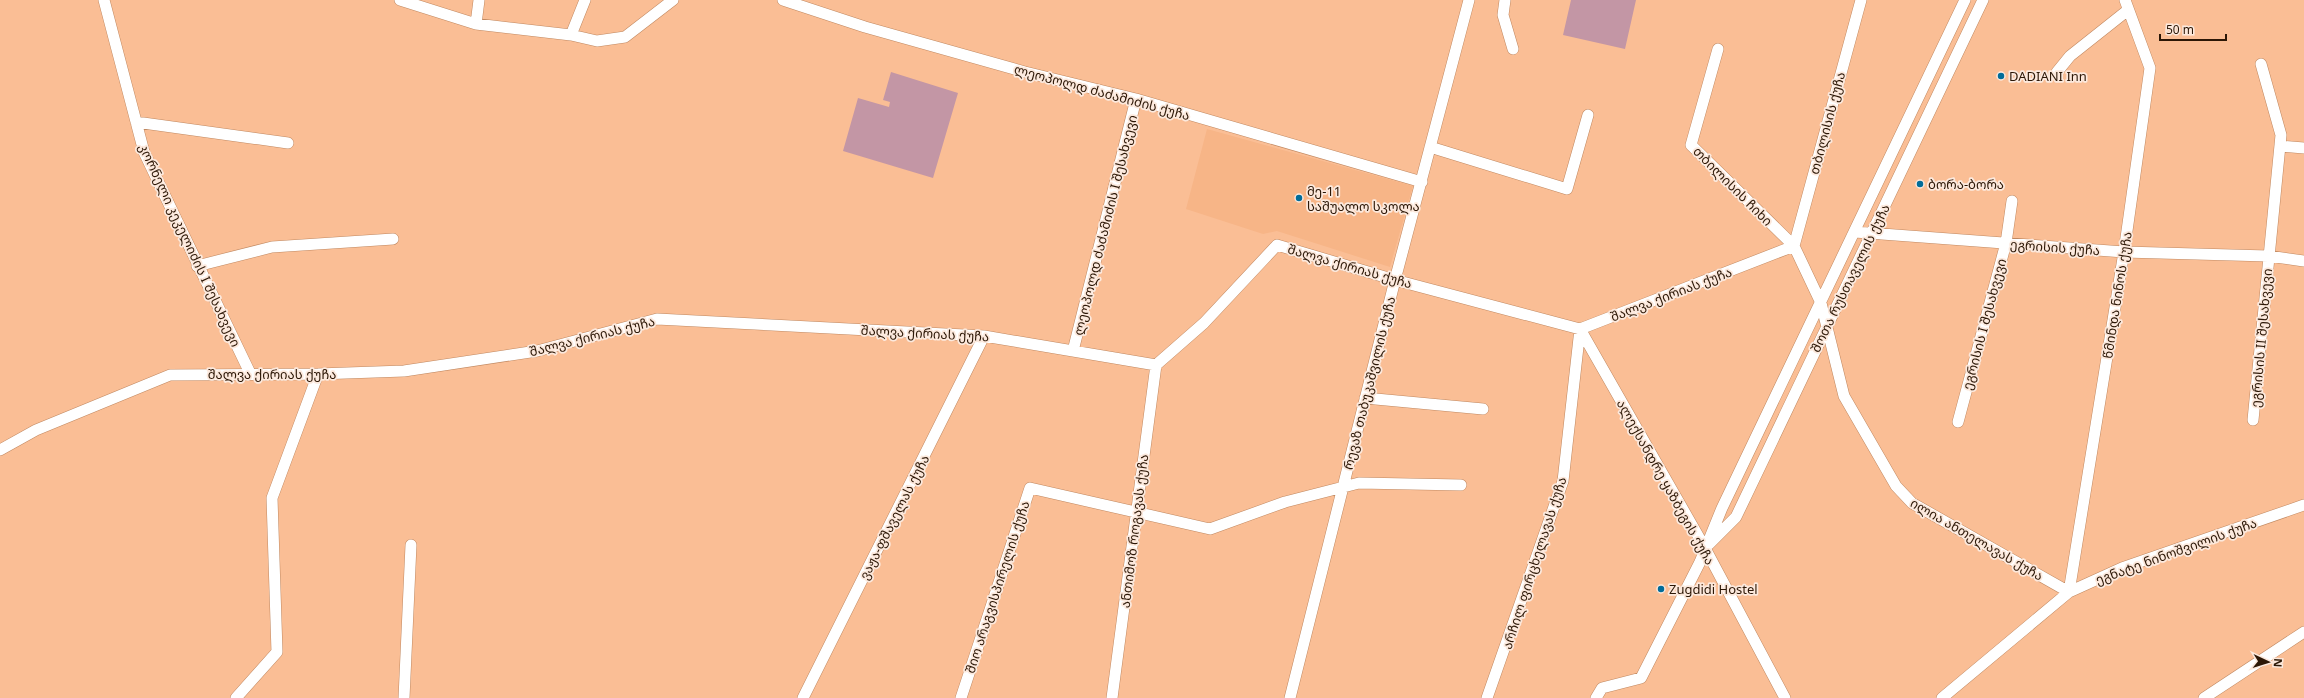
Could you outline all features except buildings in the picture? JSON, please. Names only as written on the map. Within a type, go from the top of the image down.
[{"type":"street","name":"კორნელი კეკელიძის I შესახვევი","points":[[104,0],[144,152],[250,373]]},
{"type":"street","points":[[400,0],[476,24],[571,35],[597,41],[625,37],[673,0]]},
{"type":"street","points":[[476,24],[479,0]]},
{"type":"street","points":[[571,35],[584,0]]},
{"type":"street","name":"ლეოპოლდ ძაძამიძის ქუჩა","points":[[783,0],[865,27],[1025,72],[1136,99],[1422,182]]},
{"type":"street","name":"რევაზ თაბუკაშვილის ქუჩა","points":[[1290,698],[1395,280],[1470,0]]},
{"type":"street","points":[[1505,0],[1503,15],[1513,49]]},
{"type":"street","name":"თბილისის ქუჩა","points":[[1794,246],[1861,0]]},
{"type":"street","name":"შოთა რუსთაველის ქუჩა","points":[[1596,698],[1602,688],[1640,678],[1705,548],[1722,508],[1965,0]]},
{"type":"street","name":"შოთა რუსთაველის ქუჩა","points":[[1705,548],[1736,517],[1826,325],[1983,0]]},
{"type":"street","points":[[2057,72],[2070,56],[2127,5]]},
{"type":"street","name":"წმინდა ნინოს ქუჩა","points":[[2069,592],[2124,252],[2150,68],[2127,5]]},
{"type":"street","name":"თბილისის ჩიხი","points":[[1718,49],[1691,145],[1794,246]]},
{"type":"street","name":"ეგრისის II შესახვევი","points":[[2254,420],[2268,256],[2280,146],[2280,135],[2261,64]]},
{"type":"street","name":"ლეოპოლდ ძაძამიძის I შესახვევი","points":[[1073,351],[1136,99]]},
{"type":"street","points":[[1430,147],[1567,189],[1588,115]]},
{"type":"street","points":[[136,122],[288,143]]},
{"type":"street","points":[[2280,146],[2304,148]]},
{"type":"street","name":"ეგრისის I შესახვევი","points":[[1958,422],[2006,243],[2012,201]]},
{"type":"street","name":"ეგრისის ქუჩა","points":[[1855,232],[2124,252],[2268,256],[2304,261]]},
{"type":"street","points":[[198,266],[231,256],[272,247],[393,239]]},
{"type":"street","name":"შალვა ქირიას ქუჩა","points":[[0,450],[36,430],[170,375],[250,373],[318,374],[404,371],[537,351],[657,319],[984,336],[1156,365],[1204,323],[1278,245],[1395,280],[1580,330],[1794,246]]},
{"type":"street","name":"ილია ანთელავას ქუჩა","points":[[1794,246],[1821,303],[1844,396],[1896,486],[1912,503],[2069,592]]},
{"type":"street","name":"ალექსანდრე ყაზბეგის ქუჩა","points":[[1580,330],[1705,548],[1785,698]]},
{"type":"street","name":"არჩილ ფირცხელავას ქუჩა","points":[[1487,698],[1563,481],[1580,330]]},
{"type":"street","name":"ვაჟა-ფშაველას ქუჩა","points":[[803,698],[984,336]]},
{"type":"street","name":"ანთიმოზ როგავას ქუჩა","points":[[1112,698],[1156,365]]},
{"type":"street","points":[[236,698],[277,652],[272,498],[318,374]]},
{"type":"street","points":[[1365,398],[1482,409]]},
{"type":"street","points":[[1136,513],[1210,529],[1285,502],[1343,486],[1360,483],[1461,485]]},
{"type":"street","name":"შიო არაგვისპირელის ქუჩა","points":[[961,698],[1030,488],[1136,513]]},
{"type":"street","name":"ეგნატე ნინოშვილის ქუჩა","points":[[1942,698],[2069,592],[2122,568],[2304,505]]},
{"type":"street","points":[[404,698],[411,545]]},
{"type":"street","points":[[2204,698],[2304,632]]},
{"type":"shaded area","points":[[1571,0],[1636,0],[1625,49],[1563,35]]},
{"type":"shaded area","points":[[891,72],[958,93],[933,178],[843,151],[858,98],[889,107],[890,102],[883,100]]},
{"type":"shaded area","name":"მე-11 საშუალო სკოლა","points":[[1207,129],[1413,186],[1390,267],[1277,231],[1263,234],[1186,209]]},
{"type":"place","name":"DADIANI Inn","points":[[2001,76]]},
{"type":"place","name":"ბორა-ბორა","points":[[1920,184]]},
{"type":"place","name":"მე-11 საშუალო სკოლა","points":[[1299,198]]},
{"type":"place","name":"Zugdidi Hostel","points":[[1661,589]]}]
